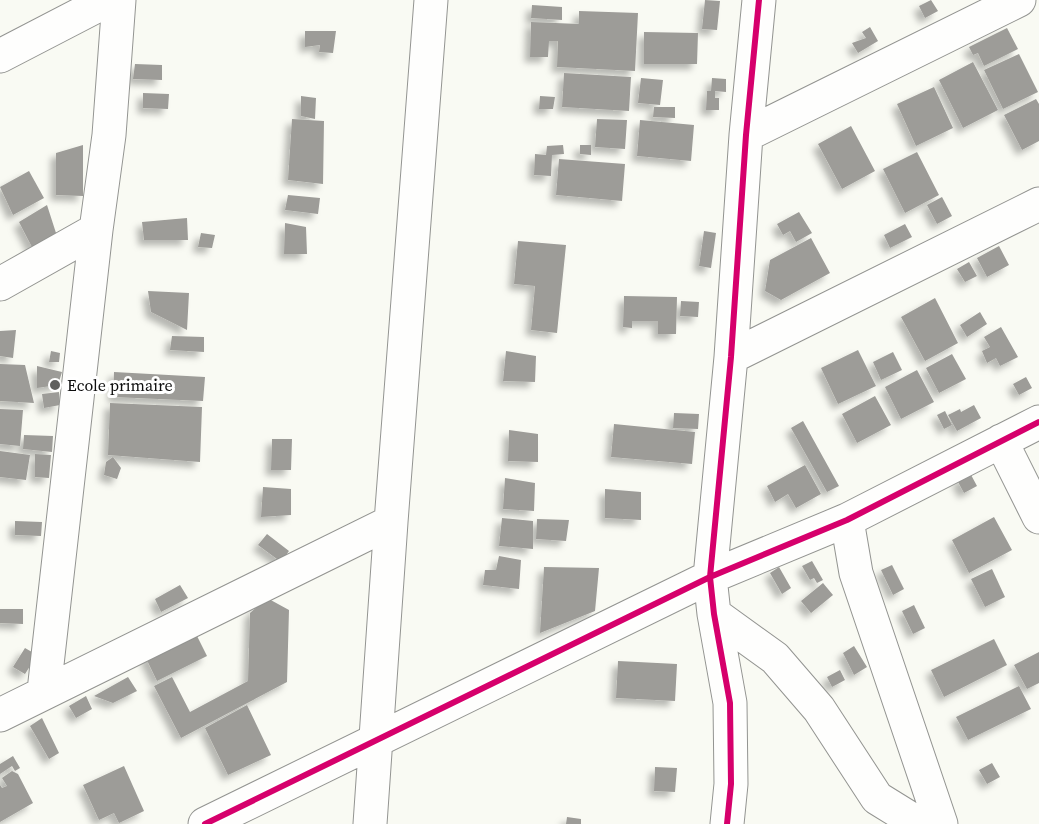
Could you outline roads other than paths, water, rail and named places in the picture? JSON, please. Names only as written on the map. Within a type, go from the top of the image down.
[{"type":"street","points":[[0,56],[108,0]]},
{"type":"street","points":[[44,692],[96,230],[109,135],[118,0]]},
{"type":"street","points":[[370,824],[431,0]]},
{"type":"street","points":[[727,824],[730,784],[730,703],[714,614],[710,577],[731,357],[746,135],[759,0]]},
{"type":"street","points":[[746,135],[1019,0]]},
{"type":"street","points":[[731,357],[1039,204]]},
{"type":"street","points":[[0,284],[96,230]]},
{"type":"street","points":[[205,824],[710,577],[847,520],[1039,422]]},
{"type":"street","points":[[1000,441],[1039,517]]},
{"type":"street","points":[[847,520],[856,573],[941,824]]},
{"type":"street","points":[[0,715],[391,522]]},
{"type":"street","points":[[714,614],[776,658],[819,709],[877,798],[919,824]]},
{"type":"place","name":"Ecole primaire","points":[[55,385]]}]
